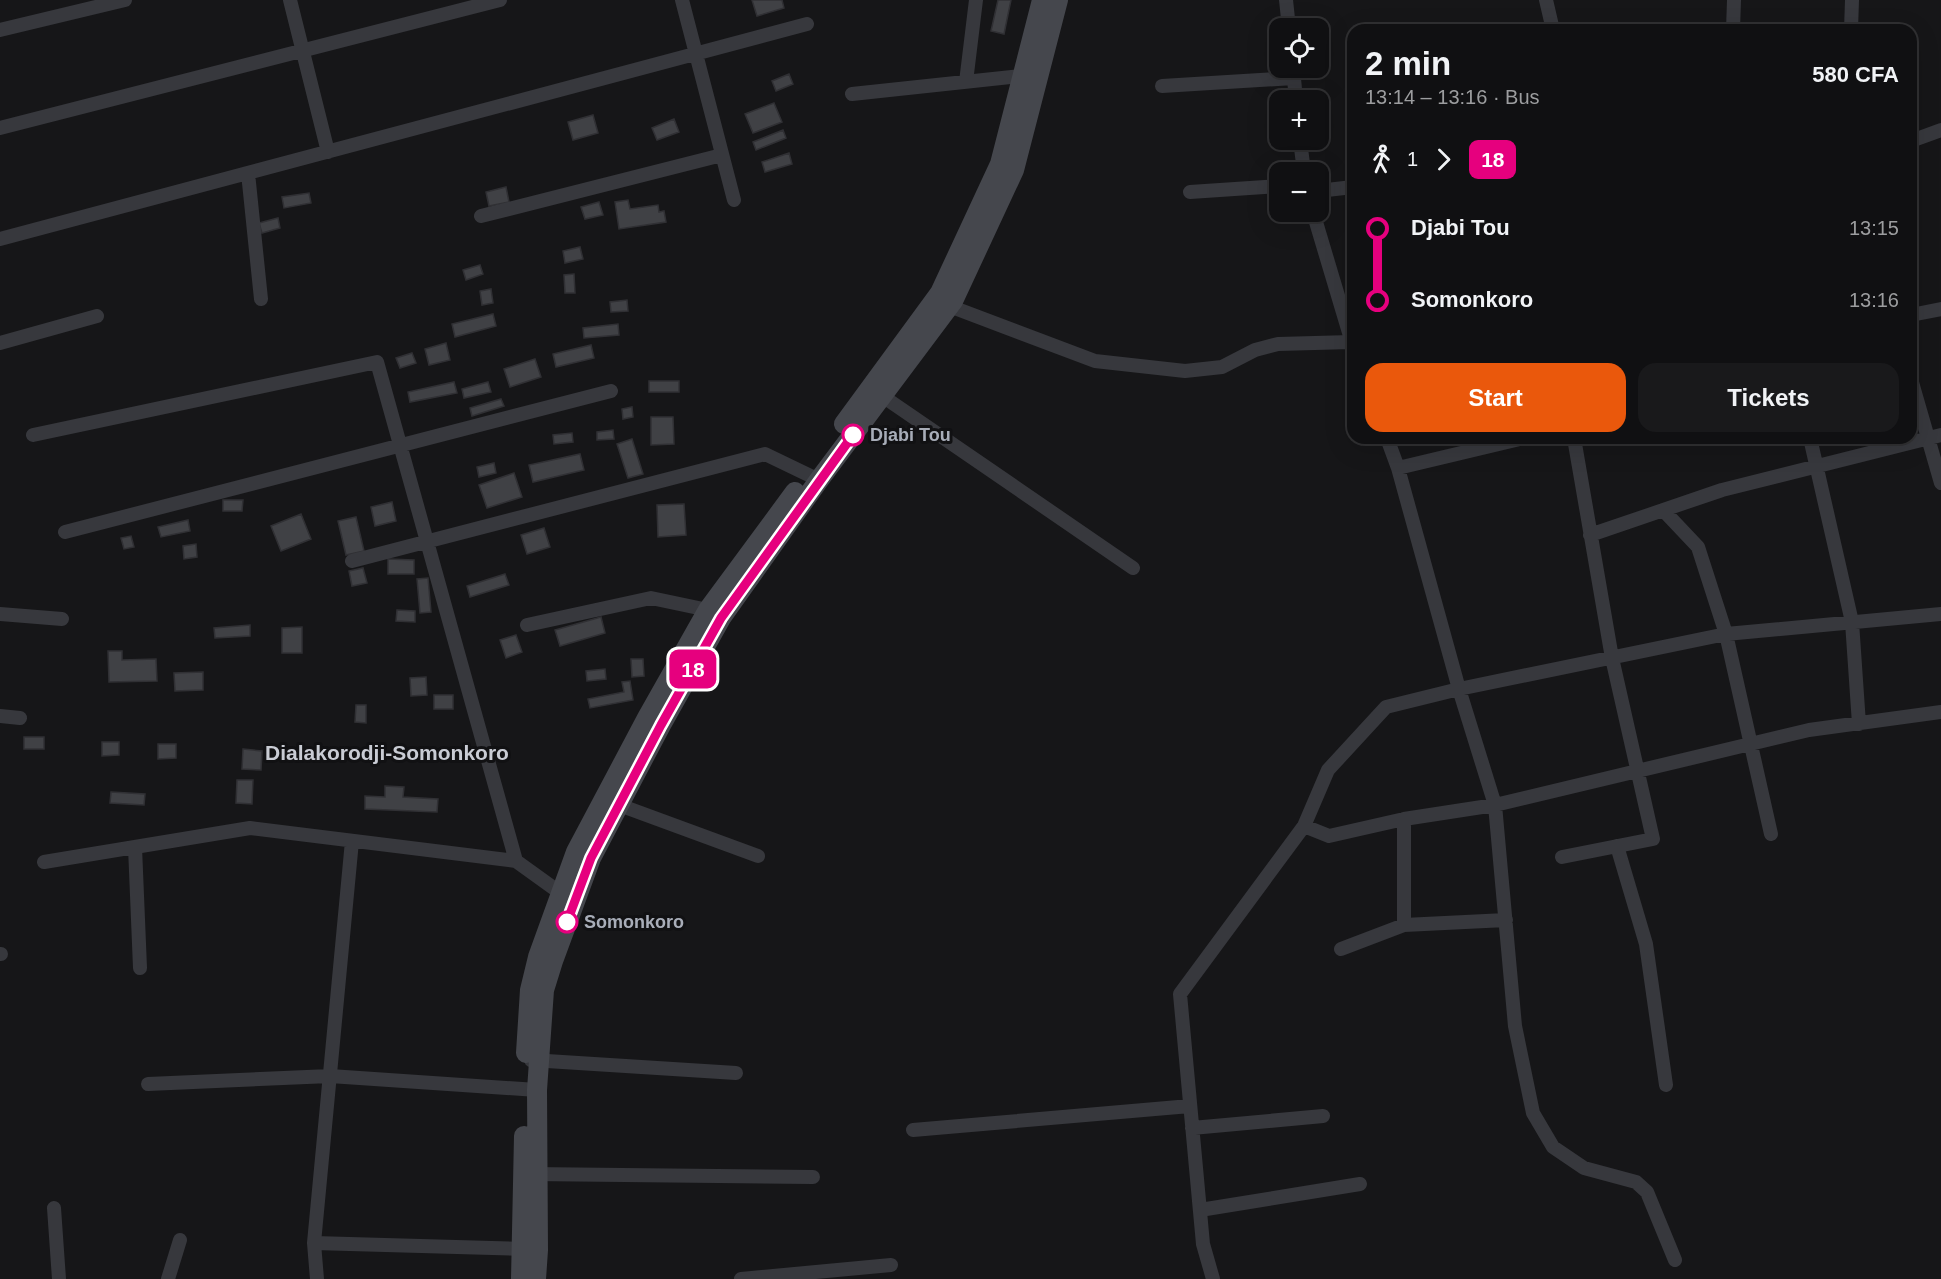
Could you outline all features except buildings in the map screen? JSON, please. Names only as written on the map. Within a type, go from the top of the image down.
[{"type":"main road","points":[[536,1279],[531,1249],[533,1060],[544,990],[568,898],[591,858],[611,802],[661,725],[715,614],[942,303],[1014,170],[1030,75],[1056,2]]},
{"type":"main road","points":[[521,1279],[531,1249]]},
{"type":"street","points":[[0,30],[125,0]]},
{"type":"street","points":[[290,0],[328,152]]},
{"type":"street","points":[[0,128],[500,0]]},
{"type":"street","points":[[682,0],[734,200]]},
{"type":"street","points":[[966,82],[976,0]]},
{"type":"street","points":[[1286,0],[1288,18]]},
{"type":"street","points":[[1546,0],[1552,24]]},
{"type":"street","points":[[1733,24],[1734,0]]},
{"type":"street","points":[[1851,24],[1852,0]]},
{"type":"street","points":[[0,240],[807,24]]},
{"type":"street","points":[[852,94],[1030,75]]},
{"type":"street","points":[[1162,86],[1269,75]]},
{"type":"street","points":[[1917,139],[1941,130]]},
{"type":"street","points":[[481,216],[722,155]]},
{"type":"street","points":[[248,173],[261,299]]},
{"type":"street","points":[[1190,192],[1269,187]]},
{"type":"street","points":[[1329,190],[1347,188]]},
{"type":"street","points":[[1316,222],[1347,327]]},
{"type":"street","points":[[942,303],[1095,361],[1185,372],[1222,367],[1255,350],[1278,344],[1347,344]]},
{"type":"street","points":[[1917,314],[1941,309]]},
{"type":"street","points":[[0,343],[97,316]]},
{"type":"street","points":[[33,435],[377,362],[516,861]]},
{"type":"street","points":[[65,532],[611,391]]},
{"type":"street","points":[[876,392],[1133,568]]},
{"type":"street","points":[[1917,394],[1935,437],[1941,483]]},
{"type":"street","points":[[1917,441],[1935,437]]},
{"type":"street","points":[[1389,444],[1398,468],[1459,689],[1495,805],[1515,1026],[1533,1113],[1553,1147],[1584,1168],[1636,1182],[1647,1192],[1675,1260]]},
{"type":"street","points":[[1398,468],[1499,444]]},
{"type":"street","points":[[1562,857],[1653,839],[1611,657],[1575,444]]},
{"type":"street","points":[[1811,444],[1852,622],[1859,723]]},
{"type":"street","points":[[1590,535],[1722,490],[1906,444]]},
{"type":"street","points":[[352,561],[765,454],[813,477]]},
{"type":"street","points":[[1663,510],[1698,547],[1726,634],[1771,834]]},
{"type":"street","points":[[526,624],[651,598],[715,614]]},
{"type":"street","points":[[0,614],[62,620]]},
{"type":"street","points":[[1213,1279],[1203,1244],[1180,994],[1304,826],[1328,770],[1386,707],[1459,689],[1726,634],[1941,614]]},
{"type":"street","points":[[1304,826],[1329,836],[1404,819],[1495,805],[1809,730],[1941,712]]},
{"type":"street","points":[[0,716],[20,718]]},
{"type":"street","points":[[611,802],[758,856]]},
{"type":"street","points":[[1404,819],[1404,926]]},
{"type":"street","points":[[44,862],[250,828],[516,861],[568,898]]},
{"type":"street","points":[[317,1279],[314,1243],[352,841]]},
{"type":"street","points":[[1617,846],[1646,944],[1665,1085]]},
{"type":"street","points":[[135,847],[140,968]]},
{"type":"street","points":[[1341,949],[1404,926],[1506,920]]},
{"type":"street","points":[[533,1060],[736,1073]]},
{"type":"street","points":[[148,1084],[330,1076],[531,1089]]},
{"type":"street","points":[[913,1130],[1190,1106]]},
{"type":"street","points":[[1192,1128],[1323,1116]]},
{"type":"street","points":[[531,1174],[813,1177]]},
{"type":"street","points":[[1200,1210],[1360,1184]]},
{"type":"street","points":[[54,1208],[59,1279]]},
{"type":"street","points":[[168,1279],[180,1240]]},
{"type":"street","points":[[314,1243],[531,1249]]},
{"type":"street","points":[[741,1279],[891,1265]]},
{"type":"bus line","name":"18","points":[[567,922],[591,858],[721,618],[853,435]]},
{"type":"place","name":"Djabi Tou","points":[[853,435]]},
{"type":"place","name":"Somonkoro","points":[[567,922]]},
{"type":"district","name":"Dialakorodji-Somonkoro","points":[[387,753]]}]
